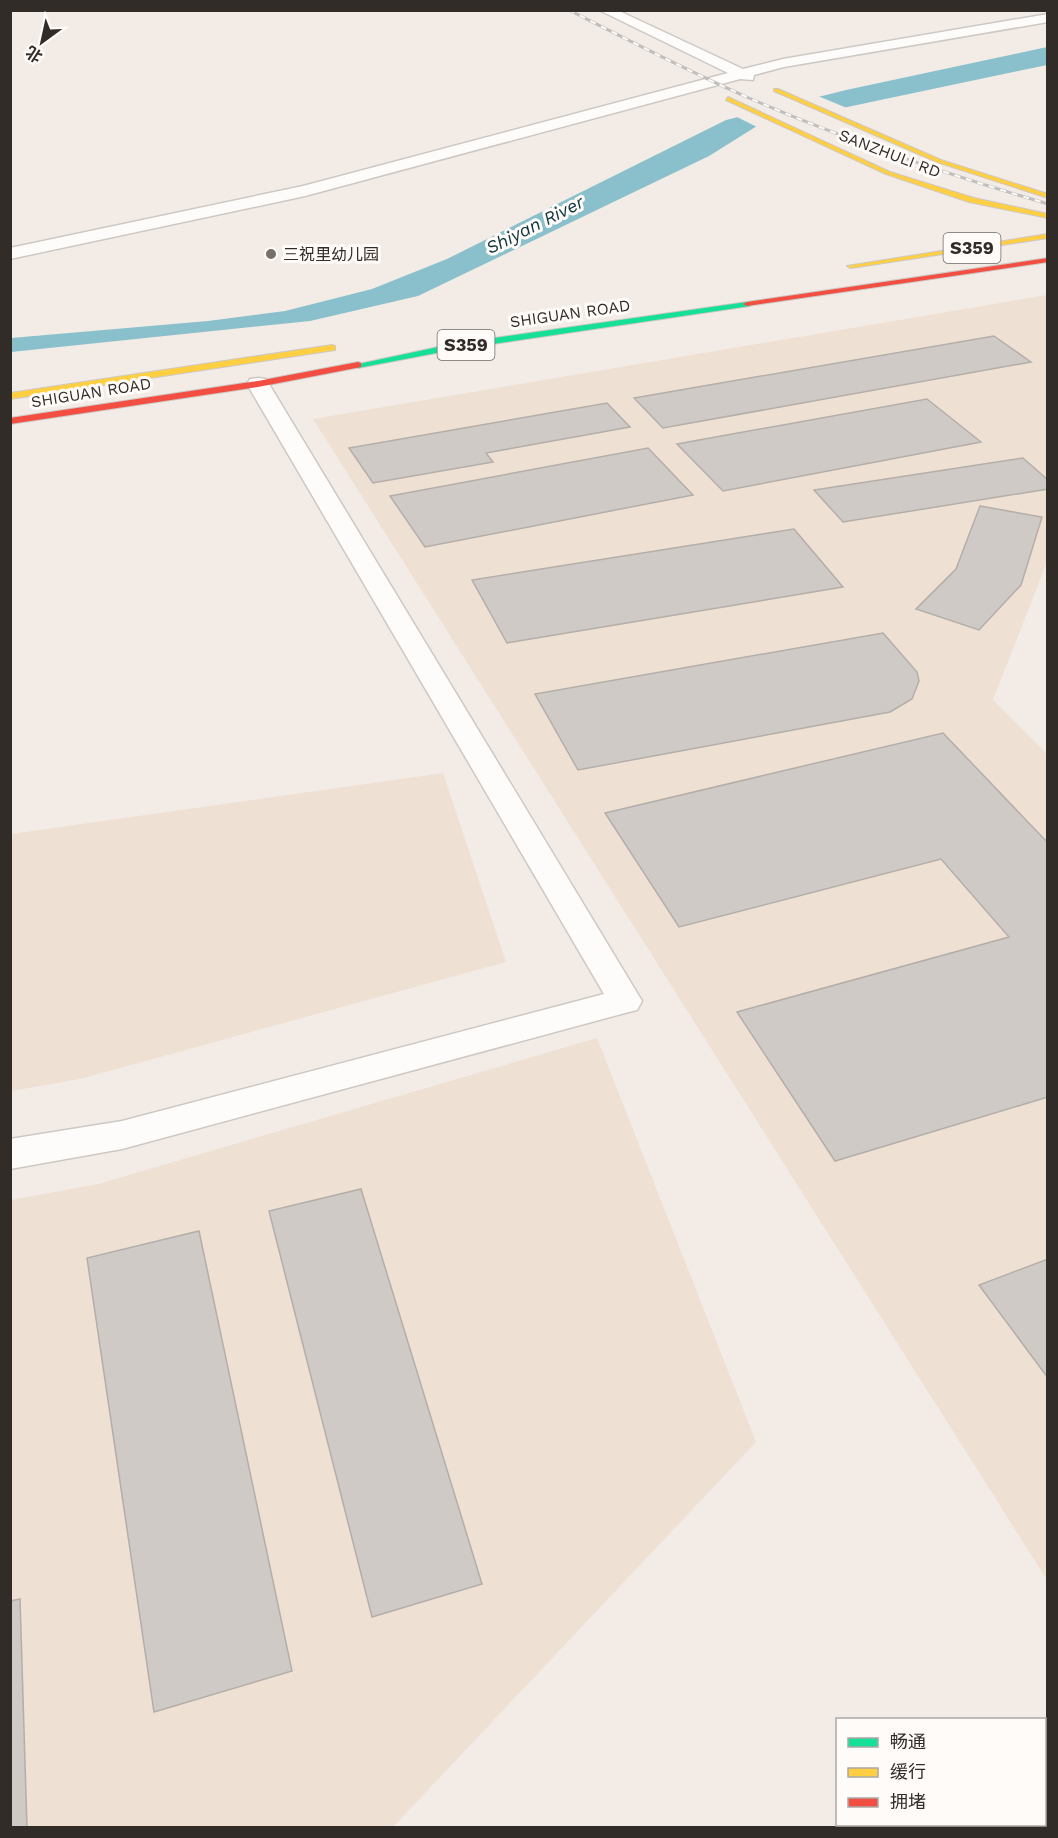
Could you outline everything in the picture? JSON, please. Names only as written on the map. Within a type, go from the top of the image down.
[{"type":"main road","name":"SANZHULI RD","points":[[782,93],[939,161],[1047,196]]},
{"type":"main road","name":"SANZHULI RD","points":[[734,102],[888,173],[972,200],[1047,216]]},
{"type":"main road","name":"S359","points":[[838,268],[1047,236]]},
{"type":"main road","name":"SHIGUAN ROAD","points":[[10,421],[258,384],[453,347],[1047,260]]},
{"type":"main road","name":"SHIGUAN ROAD","points":[[10,396],[348,346]]},
{"type":"street","points":[[605,10],[782,93]]},
{"type":"street","points":[[10,254],[305,191],[783,63],[1047,18]]},
{"type":"street","points":[[696,86],[734,102]]},
{"type":"street","points":[[10,1154],[122,1135],[625,1001],[258,384]]},
{"type":"shaded area","points":[[1047,295],[1047,562],[993,700],[1047,754],[1047,1580],[313,419]]},
{"type":"shaded area","points":[[443,773],[506,962],[80,1079],[11,1091],[11,834]]},
{"type":"shaded area","points":[[597,1038],[756,1442],[393,1827],[11,1828],[11,1200],[98,1184]]},
{"type":"water","name":"Shiyan River","points":[[1047,47],[1047,65],[757,126],[709,156],[418,296],[310,321],[11,352],[11,338],[208,321],[285,311],[372,289],[447,259],[726,120],[846,90]]},
{"type":"pier","points":[[813,94],[847,108],[759,128],[733,115]]},
{"type":"building","points":[[994,336],[1031,362],[663,428],[634,398]]},
{"type":"building","points":[[927,399],[981,442],[723,491],[677,444]]},
{"type":"building","points":[[607,403],[630,427],[486,453],[493,462],[373,483],[349,448]]},
{"type":"building","points":[[648,448],[693,495],[425,547],[390,496]]},
{"type":"building","points":[[1023,458],[1048,480],[1048,489],[843,522],[814,490]]},
{"type":"building","points":[[980,506],[1042,517],[1021,585],[979,630],[916,609],[956,569]]},
{"type":"building","points":[[794,529],[843,587],[507,643],[472,580]]},
{"type":"building","points":[[883,633],[917,672],[919,681],[912,699],[890,712],[578,770],[535,694]]},
{"type":"building","points":[[943,733],[1048,843],[1048,1097],[835,1161],[737,1012],[1009,937],[941,859],[679,927],[605,813]]},
{"type":"building","points":[[361,1189],[482,1584],[372,1617],[269,1211]]},
{"type":"building","points":[[199,1231],[292,1671],[154,1712],[87,1258]]},
{"type":"building","points":[[1048,1259],[1048,1378],[979,1285]]},
{"type":"building","points":[[20,1599],[27,1828],[10,1828],[10,1601]]},
{"type":"railway","points":[[569,10],[703,77],[822,128],[897,156],[1048,204]]},
{"type":"traffic: fast","points":[[358,365],[452,347],[747,304]]},
{"type":"traffic: slow","points":[[776,90],[939,161],[1048,196]]},
{"type":"traffic: slow","points":[[728,99],[888,173],[972,200],[1048,216]]},
{"type":"traffic: slow","points":[[851,266],[1048,236]]},
{"type":"traffic: slow","points":[[10,396],[332,348]]},
{"type":"traffic: jam","points":[[747,304],[1048,260]]},
{"type":"traffic: jam","points":[[10,421],[258,384],[358,365]]},
{"type":"place","name":"三祝里幼儿园","points":[[271,254]]}]
